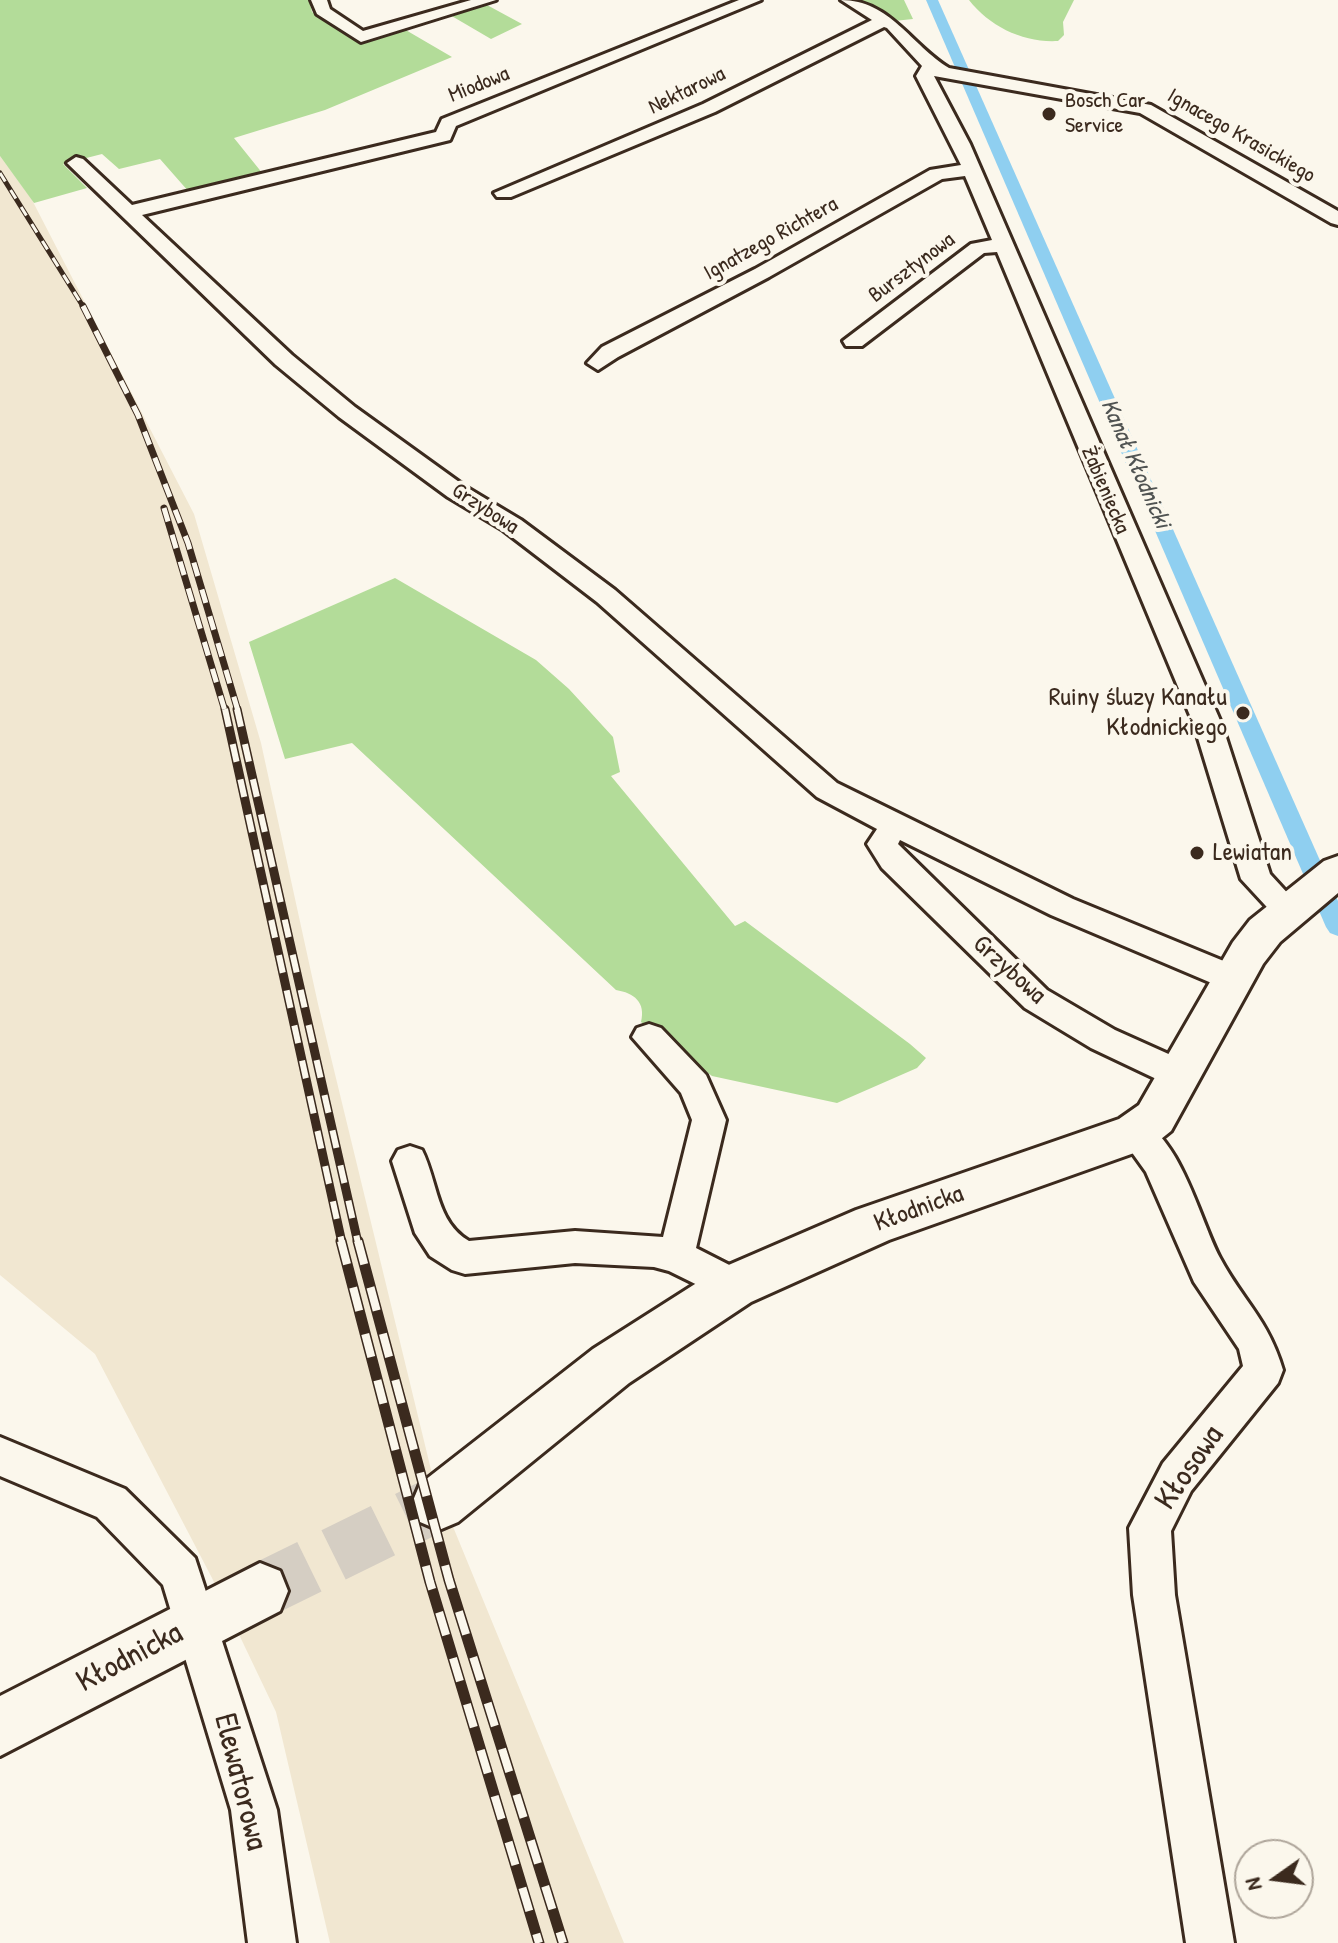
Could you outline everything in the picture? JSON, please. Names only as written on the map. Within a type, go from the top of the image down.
[{"type":"main road","name":"Kłodnicka","points":[[439,1503],[611,1366],[734,1286],[873,1225],[1135,1133],[1155,1118],[1232,978],[1265,931],[1314,890]]},
{"type":"main road","name":"Kłodnicka","points":[[0,1727],[260,1591]]},
{"type":"street","points":[[319,0],[323,11],[361,37],[488,0]]},
{"type":"street","name":"Miodowa","points":[[128,212],[444,136],[448,123],[753,0]]},
{"type":"street","points":[[849,0],[899,30],[937,69]]},
{"type":"street","name":"Nektarowa","points":[[504,193],[683,120],[885,20]]},
{"type":"street","name":"Ignacego Krasickiego","points":[[937,69],[991,82],[1122,102],[1145,109],[1338,219]]},
{"type":"street","name":"Żabieniecka","points":[[937,69],[925,76],[971,169],[1208,725],[1256,879],[1314,890]]},
{"type":"street","name":"Grzybowa","points":[[82,169],[284,360],[347,412],[586,580],[827,790],[1062,907],[1232,978]]},
{"type":"street","name":"Ignatzego Richtera","points":[[598,363],[610,352],[762,273],[937,174],[971,169]]},
{"type":"street","name":"Bursztynowa","points":[[854,341],[978,248],[1003,245]]},
{"type":"street","name":"Grzybowa","points":[[895,825],[882,844],[893,860],[1036,999],[1103,1039],[1181,1075]]},
{"type":"street","points":[[649,1037],[694,1085],[709,1120],[676,1256]]},
{"type":"street","name":"Kłosowa","points":[[1135,1133],[1160,1163],[1207,1270],[1256,1342],[1264,1370],[1177,1477],[1150,1528],[1154,1595],[1210,1943]]},
{"type":"street","points":[[410,1161],[428,1222],[443,1245],[465,1258],[575,1247],[654,1251],[676,1256],[734,1286]]},
{"type":"street","name":"Elewatorowa","points":[[0,1456],[111,1503],[180,1573],[254,1810],[272,1943]]},
{"type":"shaded area","points":[[0,156],[31,198],[194,514],[261,743],[318,1004],[433,1478],[624,1943],[330,1943],[276,1712],[212,1578],[95,1354],[0,1275]]},
{"type":"green space","points":[[0,0],[309,0],[312,12],[357,42],[404,29],[452,57],[325,110],[234,138],[263,174],[189,192],[160,159],[119,169],[102,154],[63,164],[87,188],[34,203],[0,156]]},
{"type":"green space","points":[[862,0],[904,0],[913,19],[894,21]]},
{"type":"green space","points":[[969,0],[1074,0],[1063,22],[1064,35],[1058,41],[1045,41],[1020,36],[997,25]]},
{"type":"green space","points":[[487,5],[522,24],[491,39],[450,15]]},
{"type":"green space","points":[[395,578],[536,660],[569,689],[613,737],[620,772],[611,776],[735,926],[745,921],[910,1044],[926,1058],[917,1068],[837,1103],[712,1076],[641,1022],[642,1009],[637,1000],[628,993],[616,990],[352,743],[285,759],[249,642]]},
{"type":"waterway","name":"Kanał Kłodnicki","points":[[932,0],[1338,927]]},
{"type":"tunnel","points":[[260,1591],[439,1503]]},
{"type":"railway","points":[[0,173],[84,308]]},
{"type":"railway","points":[[83,306],[138,415],[188,543],[238,711]]},
{"type":"railway","points":[[164,508],[225,711]]},
{"type":"railway","points":[[225,709],[342,1243]]},
{"type":"railway","points":[[237,709],[358,1243]]},
{"type":"railway","points":[[341,1241],[430,1582],[539,1943]]},
{"type":"railway","points":[[358,1241],[449,1580],[563,1943]]},
{"type":"place","name":"Bosch Car Service","points":[[1049,114]]},
{"type":"place","name":"Ruiny śluzy Kanału Kłodnickiego","points":[[1243,713]]},
{"type":"place","name":"Lewiatan","points":[[1197,853]]}]
